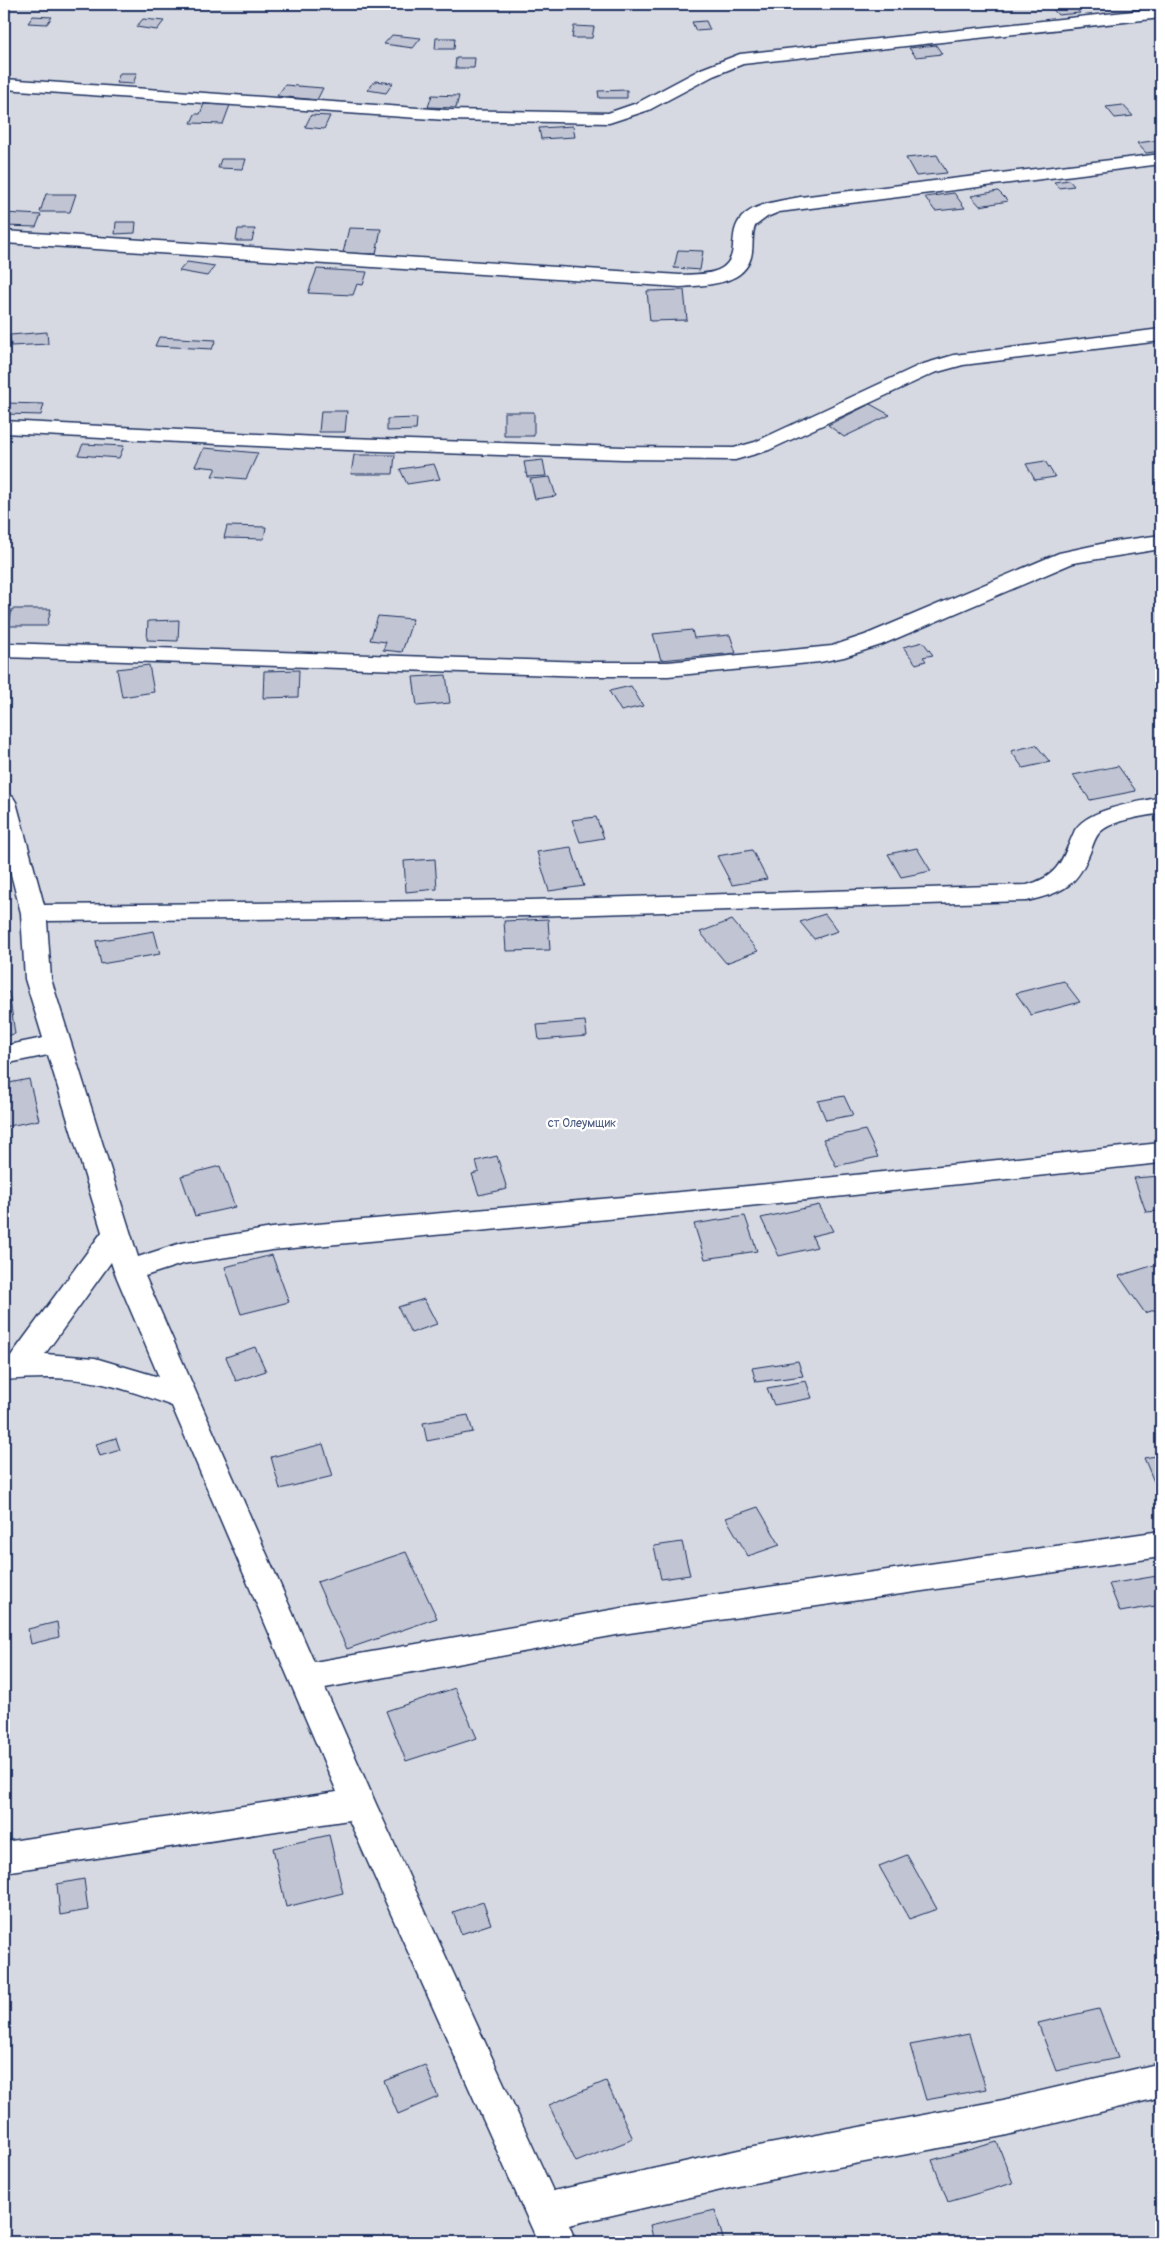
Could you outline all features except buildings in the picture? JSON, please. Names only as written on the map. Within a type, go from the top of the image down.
[{"type":"lane","points":[[4,84],[446,115],[609,118],[631,112],[717,68],[740,59],[1161,13]]},
{"type":"lane","points":[[4,238],[680,281],[725,276],[740,264],[743,257],[744,228],[749,221],[760,213],[774,208],[829,199],[1161,159]]},
{"type":"lane","points":[[4,427],[348,444],[623,454],[735,454],[748,451],[780,438],[927,369],[961,359],[1161,335]]},
{"type":"lane","points":[[4,650],[143,653],[588,669],[668,668],[820,655],[873,640],[1067,558],[1110,549],[1161,542]]},
{"type":"lane","points":[[4,802],[34,913],[38,979],[128,1271],[359,1804],[550,2227],[742,2166],[1003,2118],[1161,2080]]},
{"type":"lane","points":[[34,913],[206,913],[717,904],[1026,893],[1056,885],[1065,878],[1087,830],[1093,824],[1100,820],[1161,805]]},
{"type":"lane","points":[[4,1056],[58,1044]]},
{"type":"lane","points":[[128,1271],[181,1254],[272,1239],[748,1196],[1161,1153]]},
{"type":"lane","points":[[12,1367],[116,1233]]},
{"type":"lane","points":[[12,1367],[60,1364],[100,1369],[132,1378],[182,1398]]},
{"type":"lane","points":[[304,1678],[622,1621],[1161,1544]]},
{"type":"lane","points":[[4,1857],[359,1804]]},
{"type":"green space","name":"ст Олеумщик","points":[[4,4],[1161,4],[1161,2242],[4,2242]]}]
